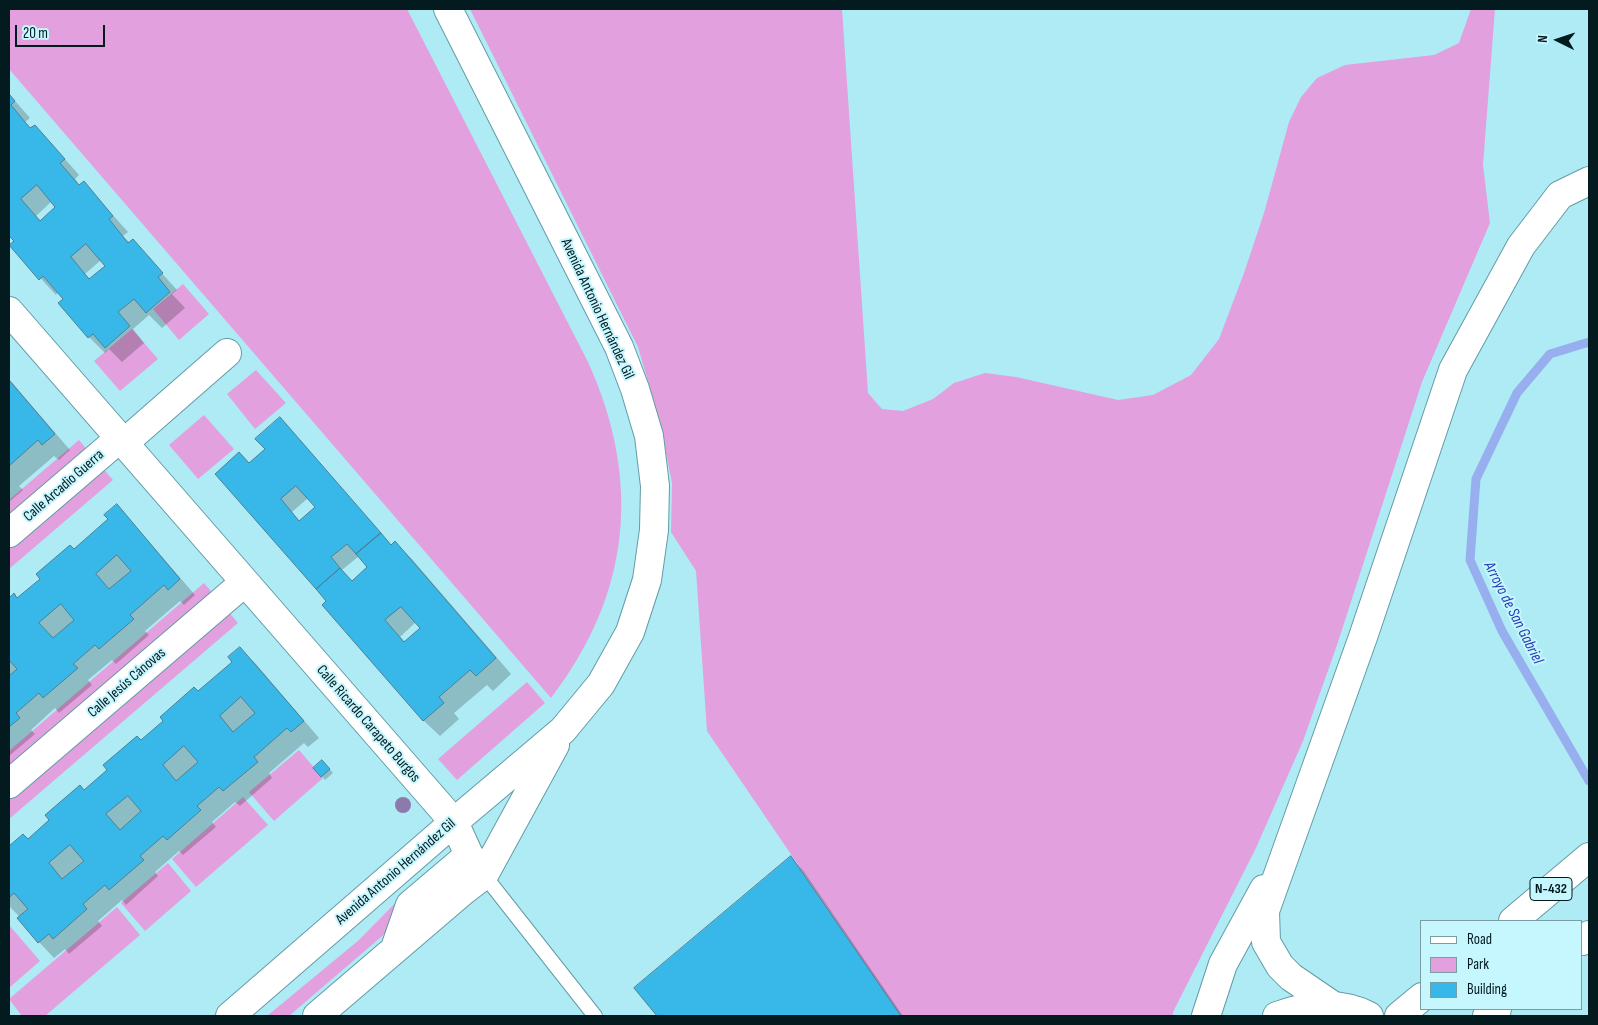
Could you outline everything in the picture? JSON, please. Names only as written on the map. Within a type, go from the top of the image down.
[{"type":"main road","name":"Avenida Antonio Hernández Gil","points":[[230,1016],[563,730],[600,684],[630,632],[646,580],[654,530],[655,486],[649,436],[635,389],[619,347],[448,9]]},
{"type":"main road","points":[[1332,1005],[1291,977],[1280,966],[1266,942],[1265,911],[1364,637],[1454,370],[1521,246],[1560,195],[1589,181]]},
{"type":"main road","name":"Calle Ricardo Carapeto Burgos","points":[[9,311],[454,822],[477,865]]},
{"type":"main road","points":[[122,441],[227,353]]},
{"type":"main road","name":"Calle Arcadio Guerra","points":[[9,533],[122,441]]},
{"type":"main road","name":"Calle Jesús Cánovas","points":[[9,784],[245,582]]},
{"type":"main road","name":"Avenida Antonio Hernández Gil","points":[[316,1016],[463,891],[477,865],[508,833],[563,730]]},
{"type":"main road","points":[[1206,1016],[1223,964],[1287,846]]},
{"type":"main road","name":"N-432","points":[[1514,920],[1589,857]]},
{"type":"main road","points":[[1399,1016],[1420,999]]},
{"type":"main road","points":[[1277,1016],[1304,1007],[1332,1005],[1359,1011],[1369,1016]]},
{"type":"lane","name":"Calle Ricardo Carapeto Burgos","points":[[477,865],[595,1016]]},
{"type":"green space","points":[[9,9],[407,9],[588,362],[605,406],[616,450],[621,493],[620,536],[612,577],[598,618],[578,659],[551,698],[9,69]]},
{"type":"green space","points":[[470,9],[842,9],[868,393],[882,409],[903,411],[933,399],[954,383],[985,373],[1016,377],[1118,400],[1153,395],[1191,375],[1219,339],[1264,213],[1289,122],[1301,97],[1317,78],[1345,65],[1434,55],[1459,43],[1471,9],[1495,9],[1483,165],[1490,223],[1422,382],[1337,645],[1303,741],[1256,848],[1173,1012],[1173,1016],[901,1016],[707,731],[696,571],[671,532],[672,483],[660,423],[638,347]]},
{"type":"green space","points":[[183,284],[209,314],[179,340],[153,309]]},
{"type":"green space","points":[[132,329],[158,359],[120,391],[94,361]]},
{"type":"green space","points":[[256,370],[286,403],[255,429],[227,394]]},
{"type":"green space","points":[[204,415],[234,449],[198,479],[169,445]]},
{"type":"green space","points":[[79,440],[113,480],[9,569],[9,500]]},
{"type":"green space","points":[[204,583],[238,623],[9,819],[9,751]]},
{"type":"green space","points":[[527,682],[545,703],[457,780],[438,759]]},
{"type":"green space","points":[[299,750],[323,778],[274,821],[249,792]]},
{"type":"green space","points":[[243,797],[268,825],[196,887],[172,859]]},
{"type":"green space","points":[[168,863],[191,891],[145,931],[121,903]]},
{"type":"green space","points":[[404,894],[395,925],[289,1016],[267,1016],[359,940]]},
{"type":"green space","points":[[117,907],[140,935],[45,1016],[22,1016],[9,999]]},
{"type":"green space","points":[[9,925],[40,961],[9,988]]},
{"type":"building","points":[[9,94],[15,101],[11,105],[30,128],[35,125],[65,159],[60,163],[79,185],[84,181],[113,216],[109,219],[128,243],[133,239],[163,273],[158,277],[170,292],[146,313],[134,299],[118,312],[130,326],[105,348],[93,334],[88,338],[58,303],[63,299],[43,276],[39,280],[9,245],[14,241],[9,236]],"holes":[[[37,185],[55,207],[40,221],[21,199]],[[86,244],[105,266],[89,279],[71,257]]]},
{"type":"building","points":[[9,380],[55,434],[42,445],[38,440],[9,466]]},
{"type":"building","points":[[280,417],[381,533],[356,554],[347,544],[331,557],[340,568],[316,589],[215,474],[239,452],[249,463],[265,449],[255,439]],"holes":[[[296,486],[315,507],[299,521],[281,499]]]},
{"type":"building","points":[[117,504],[180,579],[168,590],[164,585],[130,615],[134,619],[99,649],[95,645],[73,664],[78,668],[43,698],[39,693],[16,713],[20,718],[9,727],[9,676],[17,669],[9,660],[9,598],[14,593],[17,598],[40,579],[36,574],[70,545],[74,549],[108,519],[104,515]],"holes":[[[117,555],[131,571],[109,589],[96,574]],[[61,604],[74,620],[53,638],[39,623]]]},
{"type":"building","points":[[381,533],[391,545],[395,541],[496,658],[476,676],[470,670],[439,697],[444,703],[423,721],[322,605],[326,601],[316,589],[340,568],[352,581],[367,567],[356,554]],"holes":[[[401,607],[420,628],[404,642],[385,620]]]},
{"type":"building","points":[[240,647],[304,721],[291,732],[287,728],[254,757],[258,762],[223,791],[219,787],[197,806],[201,810],[167,840],[163,836],[140,856],[144,860],[109,890],[105,885],[83,904],[87,909],[53,939],[49,934],[38,943],[17,918],[28,909],[14,893],[9,898],[9,846],[23,834],[28,839],[49,820],[45,815],[80,785],[84,790],[107,770],[103,765],[137,736],[141,740],[163,721],[160,717],[194,687],[198,691],[232,662],[228,657]],"holes":[[[241,697],[255,713],[233,732],[220,716]],[[184,746],[198,762],[176,781],[163,765]],[[128,796],[141,811],[120,830],[106,814]],[[70,845],[84,861],[62,879],[49,863]]]},
{"type":"building","points":[[322,760],[330,769],[321,777],[313,768]]},
{"type":"building","points":[[791,856],[901,1016],[657,1016],[634,988]]},
{"type":"waterway","name":"Arroyo de San Gabriel","points":[[1589,342],[1550,354],[1517,393],[1476,479],[1470,560],[1502,631],[1589,781]]}]
